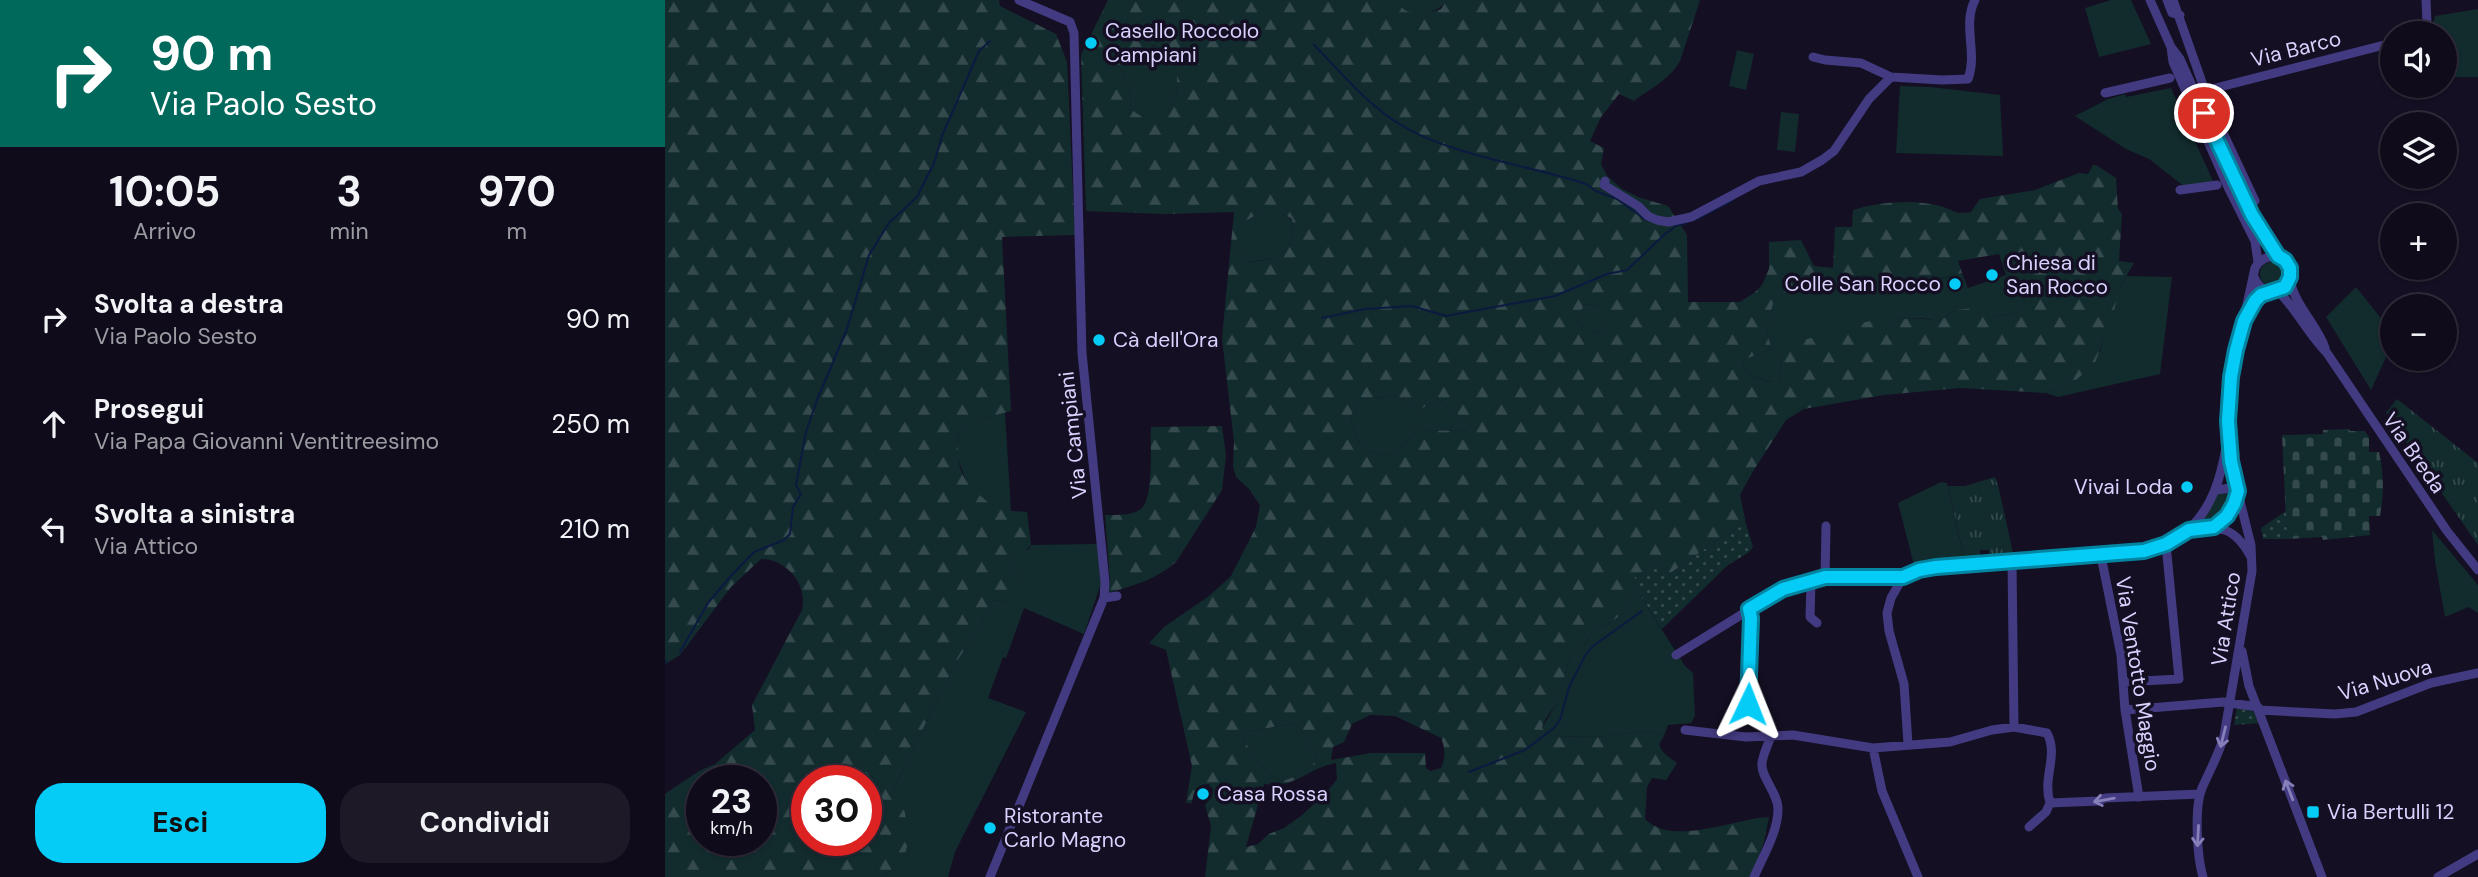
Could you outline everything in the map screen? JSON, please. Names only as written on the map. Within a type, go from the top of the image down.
[{"type":"street","name":"Via Campiani","points":[[990,877],[1104,598],[1104,566],[1082,353],[1074,33],[1070,22],[1019,0]]},
{"type":"street","points":[[1813,57],[1861,63],[1891,77],[1969,79],[1972,68],[1969,16],[1975,0]]},
{"type":"street","points":[[2150,0],[2163,26],[2173,62],[2187,95],[2255,242],[2258,262],[2254,277]]},
{"type":"street","points":[[2426,0],[2427,21]]},
{"type":"street","points":[[2157,13],[2169,1],[2180,15],[2204,90],[2255,201]]},
{"type":"street","points":[[2163,26],[2180,15]]},
{"type":"street","name":"Via Barco","points":[[2204,90],[2380,46]]},
{"type":"street","name":"Via Breda","points":[[2171,47],[2180,59],[2252,215],[2278,256],[2285,260],[2290,268],[2293,291],[2321,335],[2327,353]]},
{"type":"street","points":[[1604,183],[1657,220],[1668,222],[1691,217],[1759,181],[1801,172],[1834,151],[1869,99],[1891,77]]},
{"type":"street","points":[[2105,93],[2170,78]]},
{"type":"street","points":[[2180,190],[2217,185]]},
{"type":"street","points":[[2258,262],[2278,256]]},
{"type":"street","name":"Via Breda","points":[[2254,277],[2262,289],[2274,292],[2290,304],[2313,339],[2327,353],[2447,531],[2478,570]]},
{"type":"street","name":"Via Attico","points":[[2203,877],[2197,850],[2200,794],[2218,755],[2230,705],[2253,561],[2231,461],[2228,435],[2231,377],[2254,277]]},
{"type":"street","points":[[2274,292],[2285,287],[2290,277]]},
{"type":"street","name":"Via Attico","points":[[2244,321],[2261,295],[2274,292]]},
{"type":"street","points":[[1676,655],[1783,589],[1825,577],[1903,577],[1936,567],[2101,556],[2144,551],[2166,544],[2189,530],[2216,491],[2228,435]]},
{"type":"street","points":[[2214,527],[2227,516],[2238,491],[2231,488],[2216,491]]},
{"type":"street","points":[[1825,577],[1826,526]]},
{"type":"street","points":[[2189,530],[2222,528],[2234,534],[2253,561]]},
{"type":"street","points":[[2123,682],[2179,679],[2166,544]]},
{"type":"street","name":"Via Ventotto Maggio","points":[[2101,556],[2121,655],[2125,710],[2139,797]]},
{"type":"street","points":[[2012,562],[2014,727]]},
{"type":"street","points":[[1903,577],[1891,598],[1887,613],[1889,631],[1904,684],[1908,744]]},
{"type":"street","points":[[1811,581],[1810,617],[1817,623]]},
{"type":"street","points":[[1104,598],[1117,596]]},
{"type":"street","points":[[1748,704],[1749,609]]},
{"type":"street","points":[[2241,646],[2248,682],[2322,877]]},
{"type":"street","name":"Via Nuova","points":[[2125,710],[2223,702],[2230,705],[2335,714],[2356,712],[2420,687],[2478,673]]},
{"type":"street","points":[[2235,680],[2240,678],[2248,682]]},
{"type":"street","points":[[1685,730],[1746,737],[1793,735],[1873,748],[1950,742],[2014,727],[2047,733],[2053,749],[2046,789],[2050,803],[2046,812],[2029,827]]},
{"type":"street","points":[[1754,877],[1775,829],[1778,815],[1775,795],[1763,771],[1762,762],[1771,736]]},
{"type":"street","points":[[1873,748],[1882,791],[1918,877]]},
{"type":"street","points":[[2050,803],[2200,794]]},
{"type":"street","points":[[2438,877],[2478,854]]},
{"type":"green space","points":[[665,0],[999,0],[1000,6],[1056,34],[1067,62],[1075,235],[1002,237],[1011,411],[979,420],[959,431],[958,457],[963,475],[982,498],[993,506],[996,500],[1001,499],[1007,502],[1011,511],[1027,512],[1031,545],[1023,553],[1014,553],[1007,559],[1011,570],[1023,580],[1023,591],[1012,602],[991,601],[979,627],[954,667],[891,794],[905,812],[908,842],[899,865],[881,877],[665,877],[665,794],[686,780],[686,856],[777,856],[777,765],[713,765],[755,730],[752,705],[802,610],[799,583],[779,563],[761,559],[731,587],[680,655],[665,664]]},
{"type":"green space","points":[[1108,0],[1396,0],[1405,10],[1416,14],[1441,9],[1447,0],[1700,0],[1676,68],[1634,101],[1619,94],[1601,117],[1590,141],[1604,148],[1601,164],[1607,176],[1622,189],[1638,197],[1668,206],[1687,235],[1688,302],[1740,302],[1754,293],[1762,285],[1769,269],[1769,242],[1801,240],[1814,266],[1833,268],[1835,227],[1852,227],[1853,210],[1885,203],[1907,202],[1940,206],[1957,212],[1971,212],[1980,199],[2035,190],[2079,173],[2088,174],[2093,165],[2116,178],[2118,209],[2122,214],[2119,261],[2134,263],[2119,289],[2095,363],[2075,381],[2046,393],[1960,388],[1884,395],[1804,409],[1786,420],[1740,495],[1746,524],[1722,537],[1668,575],[1658,561],[1635,577],[1628,610],[1607,625],[1593,630],[1584,645],[1570,657],[1557,703],[1542,728],[1551,736],[1597,737],[1647,731],[1664,736],[1660,747],[1677,763],[1666,780],[1652,778],[1647,787],[1645,819],[1657,827],[1671,831],[1687,831],[1769,817],[1764,842],[1751,877],[1205,877],[1211,826],[1205,805],[1212,797],[1213,789],[1208,784],[1198,787],[1192,803],[1186,803],[1192,766],[1166,650],[1149,643],[1164,627],[1209,596],[1231,576],[1256,527],[1260,505],[1250,490],[1236,477],[1233,466],[1234,442],[1222,338],[1234,212],[1164,214],[1086,211],[1081,55]],"holes":[[[1154,45],[1168,55],[1176,71],[1177,84],[1171,106],[1154,118],[1143,117],[1131,109],[1129,85],[1119,66],[1131,49]],[[1276,210],[1292,219],[1291,241],[1288,248],[1276,257],[1247,262],[1237,245],[1239,225],[1261,212]],[[1999,254],[2010,257],[2026,268],[2026,276],[2019,286],[2014,287],[2022,293],[2025,303],[2017,313],[1993,317],[1981,307],[1956,310],[1939,321],[1909,319],[1886,323],[1873,320],[1779,347],[1782,362],[1780,378],[1769,382],[1745,373],[1743,360],[1772,349],[1766,331],[1775,296],[1830,290],[1841,279],[1866,275],[1875,280],[1905,287],[1962,273],[1958,261]],[[1584,305],[1601,306],[1606,328],[1593,333],[1578,324],[1577,319]],[[1397,396],[1421,409],[1438,399],[1471,425],[1466,431],[1416,430],[1405,445],[1385,456],[1369,451],[1360,444],[1350,418],[1360,399]],[[1370,715],[1395,716],[1441,738],[1444,760],[1441,768],[1430,771],[1426,768],[1425,753],[1371,753],[1331,760],[1333,747],[1344,742],[1352,724]],[[1295,725],[1301,729],[1309,746],[1318,756],[1307,769],[1282,781],[1264,769],[1243,739],[1245,732]],[[1336,763],[1337,779],[1326,793],[1284,828],[1269,834],[1258,844],[1246,847],[1264,784],[1285,784]]]},
{"type":"green space","points":[[1396,0],[1447,1],[1432,11],[1413,14],[1402,10]]},
{"type":"green space","points":[[2111,0],[2131,0],[2151,44],[2099,57],[2085,8]]},
{"type":"green space","points":[[2478,9],[2478,77],[2457,77],[2457,21],[2434,21],[2435,16]]},
{"type":"green space","points":[[1144,45],[1161,49],[1172,60],[1177,75],[1176,92],[1171,107],[1161,116],[1147,118],[1131,109],[1129,85],[1119,66],[1131,49]]},
{"type":"green space","points":[[1737,50],[1754,54],[1746,90],[1729,86]]},
{"type":"green space","points":[[1900,86],[2000,95],[2003,156],[1896,153]]},
{"type":"green space","points":[[2171,88],[2213,181],[2185,187],[2149,159],[2126,149],[2075,116],[2108,99],[2125,94],[2126,97]]},
{"type":"green space","points":[[1781,112],[1799,114],[1795,152],[1777,150]]},
{"type":"green space","points":[[1276,209],[1292,220],[1293,232],[1288,248],[1276,257],[1247,262],[1237,245],[1239,225],[1261,212]]},
{"type":"green space","points":[[1999,254],[2010,257],[2026,268],[2026,276],[2019,286],[2025,303],[2017,313],[1993,317],[1956,310],[1939,321],[1902,319],[1780,349],[1780,378],[1770,382],[1745,373],[1743,360],[1772,349],[1766,331],[1775,296],[1866,275],[1878,281],[1902,285],[1925,283],[1962,273],[1968,288],[2006,275]]},
{"type":"green space","points":[[2267,262],[2277,262],[2284,269],[2284,279],[2277,286],[2267,286],[2260,279],[2260,269]]},
{"type":"green space","points":[[2127,276],[2172,277],[2160,374],[2058,397],[2046,393],[2075,381],[2100,351],[2119,289]]},
{"type":"green space","points":[[2356,287],[2380,317],[2380,370],[2371,390],[2326,317]]},
{"type":"green space","points":[[1584,305],[1601,306],[1605,311],[1606,328],[1592,333],[1578,324],[1577,318]]},
{"type":"green space","points":[[1397,396],[1421,409],[1438,399],[1471,425],[1466,431],[1416,430],[1405,445],[1385,456],[1369,451],[1357,439],[1350,418],[1360,399]]},
{"type":"green space","points":[[2397,399],[2478,463],[2478,545],[2386,413]]},
{"type":"green space","points":[[1005,413],[1011,511],[1007,502],[994,507],[968,487],[957,456],[959,431],[978,420]]},
{"type":"green space","points":[[1222,426],[1226,456],[1222,490],[1176,562],[1153,577],[1108,593],[1110,581],[1105,515],[1134,512],[1146,502],[1150,482],[1151,427]]},
{"type":"green space","points":[[2323,430],[2365,431],[2369,437],[2369,452],[2379,452],[2383,476],[2382,500],[2380,516],[2369,516],[2370,535],[2323,540],[2322,537],[2287,539],[2282,435],[2323,434]]},
{"type":"green space","points":[[1995,477],[2013,553],[1989,555],[1989,550],[1980,550],[1980,556],[1964,557],[1948,486],[1965,486]]},
{"type":"green space","points":[[1941,482],[1947,483],[1964,558],[1924,561],[1914,565],[1898,503]]},
{"type":"green space","points":[[2231,492],[2233,499],[2216,522],[2207,524],[2203,521],[2202,517],[2218,494]]},
{"type":"green space","points":[[2286,511],[2287,539],[2263,539],[2261,528]]},
{"type":"green space","points":[[1746,524],[1753,547],[1728,565],[1662,629],[1633,584],[1635,577],[1658,561],[1668,575],[1722,537]]},
{"type":"green space","points":[[2432,530],[2478,585],[2478,613],[2469,607],[2445,617]]},
{"type":"green space","points":[[1097,544],[1101,583],[1084,634],[1024,608],[988,698],[1026,712],[955,852],[948,877],[881,877],[894,868],[906,849],[905,830],[891,794],[954,667],[979,627],[991,601],[1006,600],[1023,580],[1011,570],[1007,559],[1014,553],[1029,549],[1031,545]]},
{"type":"green space","points":[[1633,584],[1685,666],[1693,673],[1695,716],[1691,723],[1668,725],[1664,736],[1647,731],[1597,737],[1551,736],[1542,728],[1557,703],[1570,657],[1584,645],[1593,630],[1607,625],[1628,610]]},
{"type":"green space","points":[[2237,708],[2256,712],[2260,723],[2234,725]]},
{"type":"green space","points":[[1290,724],[1301,729],[1309,746],[1318,756],[1307,769],[1282,781],[1264,769],[1243,739],[1245,732]]},
{"type":"waterway","points":[[680,652],[708,603],[730,577],[754,552],[784,540],[790,534],[793,507],[801,494],[796,485],[806,432],[847,329],[869,255],[889,223],[917,197],[934,163],[942,136],[979,51],[990,41]]},
{"type":"waterway","points":[[1314,45],[1366,98],[1389,117],[1421,136],[1467,152],[1586,184],[1617,199],[1646,220]]},
{"type":"waterway","points":[[1695,220],[1733,200]]},
{"type":"waterway","points":[[1322,318],[1365,309],[1412,306],[1446,316],[1555,296],[1607,274],[1627,270],[1665,234],[1686,223]]},
{"type":"waterway","points":[[1469,772],[1525,750],[1554,728],[1560,720],[1569,687],[1585,656],[1593,646],[1642,611]]},
{"type":"place","name":"Casello Roccolo Campiani","points":[[1091,43]]},
{"type":"place","name":"Chiesa di San Rocco","points":[[1992,275]]},
{"type":"place","name":"Colle San Rocco","points":[[1955,284]]},
{"type":"place","name":"Cà dell'Ora","points":[[1099,340]]},
{"type":"place","name":"Vivai Loda","points":[[2187,487]]},
{"type":"place","name":"Casa Rossa","points":[[1203,794]]},
{"type":"place","name":"Via Bertulli 12","points":[[2313,812]]},
{"type":"place","name":"Ristorante Carlo Magno","points":[[990,828]]},
{"type":"route","points":[[1748,704],[1749,609],[1783,589],[1825,577],[1903,577],[1936,567],[2144,551],[2166,544],[2189,530],[2214,527],[2227,516],[2238,491],[2228,435],[2231,377],[2236,350],[2244,321],[2255,301],[2261,295],[2285,287],[2290,277],[2290,268],[2285,260],[2278,256],[2252,215],[2204,113]]}]
